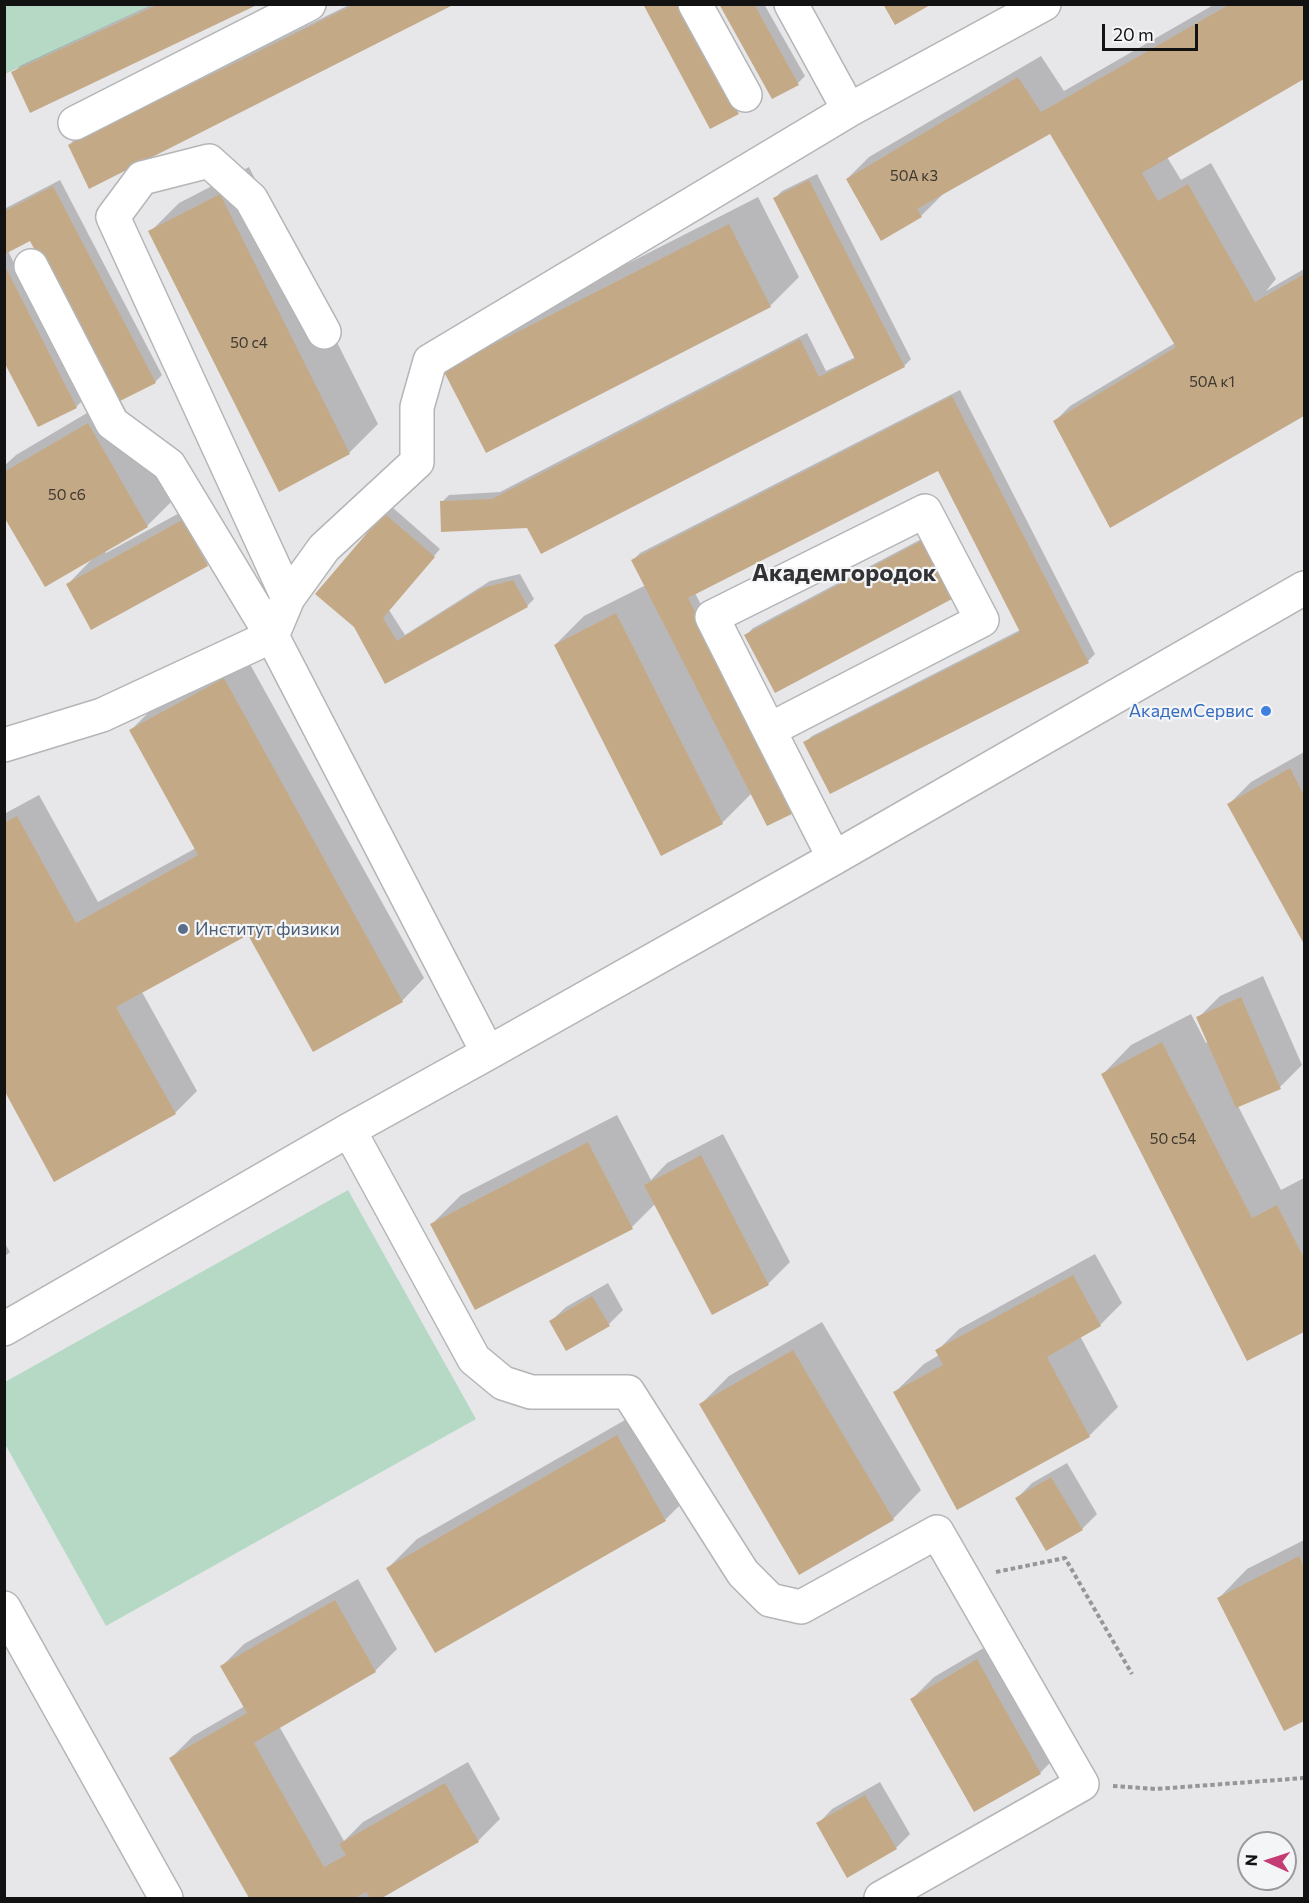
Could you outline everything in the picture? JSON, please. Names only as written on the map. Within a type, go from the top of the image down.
[{"type":"lane","points":[[75,123],[309,4]]},
{"type":"lane","points":[[695,4],[746,95]]},
{"type":"lane","points":[[791,4],[849,110]]},
{"type":"lane","points":[[4,745],[102,715],[272,636],[288,598],[324,548],[417,462],[417,407],[430,361],[849,110],[1044,4]]},
{"type":"lane","points":[[288,598],[113,217],[142,178],[209,161],[251,199],[324,332]]},
{"type":"lane","points":[[31,266],[112,423],[169,465],[272,636],[488,1053]]},
{"type":"lane","points":[[769,730],[982,620],[925,512],[712,617],[769,730],[834,858]]},
{"type":"lane","points":[[4,1329],[348,1130],[834,858],[1305,588]]},
{"type":"lane","points":[[348,1130],[474,1359],[503,1383],[531,1392],[628,1392],[743,1573],[771,1600],[801,1607],[937,1532],[1082,1784],[881,1899]]},
{"type":"lane","points":[[4,1608],[166,1899]]},
{"type":"path","points":[[991,1573],[1065,1558],[1132,1674]]},
{"type":"path","points":[[1082,1784],[1156,1789],[1305,1778]]},
{"type":"green space","points":[[5,4],[151,4],[151,5],[5,74]]},
{"type":"green space","points":[[348,1190],[476,1419],[106,1626],[5,1444],[5,1382]]},
{"type":"building","points":[[159,4],[259,4],[30,113],[11,72]]},
{"type":"building","points":[[355,4],[455,4],[89,189],[68,145]]},
{"type":"building","points":[[643,4],[680,4],[739,114],[710,129]]},
{"type":"building","points":[[719,4],[754,4],[799,85],[772,99]]},
{"type":"building","points":[[883,4],[932,4],[895,25]]},
{"type":"building","points":[[1230,4],[1304,4],[1304,79],[1142,173],[1158,201],[1188,184],[1255,302],[1304,274],[1304,416],[1110,528],[1053,421],[1176,347],[1050,134],[917,209],[922,217],[881,241],[846,179],[1018,77],[1041,112]]},
{"type":"building","points":[[809,180],[905,367],[541,554],[527,528],[441,532],[440,501],[492,499],[800,339],[819,377],[855,359],[773,198]]},
{"type":"building","points":[[53,186],[156,383],[116,403],[30,241],[5,254],[5,211]]},
{"type":"building","points":[[220,194],[350,454],[279,492],[148,231]]},
{"type":"building","points":[[729,224],[771,307],[486,453],[443,370]]},
{"type":"building","points":[[4,264],[77,408],[38,427],[4,362]]},
{"type":"building","points":[[952,396],[1089,663],[830,794],[803,742],[1020,632],[938,471],[688,598],[796,812],[767,826],[631,560]]},
{"type":"building","points":[[88,423],[148,527],[45,587],[4,517],[4,472]]},
{"type":"building","points":[[384,513],[435,557],[383,618],[397,641],[482,588],[513,580],[528,607],[385,684],[354,627],[315,594]]},
{"type":"building","points":[[182,520],[208,566],[91,630],[66,584]]},
{"type":"building","points":[[921,541],[952,599],[775,693],[744,635]]},
{"type":"building","points":[[616,613],[723,824],[661,856],[554,645]]},
{"type":"building","name":"Институт физики","points":[[224,678],[403,1002],[313,1052],[248,935],[116,1007],[176,1114],[54,1182],[4,1090],[4,823],[17,816],[76,923],[198,855],[129,730]]},
{"type":"building","points":[[1290,768],[1304,795],[1304,944],[1227,804]]},
{"type":"building","points":[[1241,997],[1281,1089],[1236,1108],[1196,1017]]},
{"type":"building","points":[[1162,1042],[1252,1218],[1277,1205],[1304,1258],[1304,1332],[1247,1361],[1101,1074]]},
{"type":"building","points":[[588,1142],[633,1229],[475,1310],[430,1224]]},
{"type":"building","points":[[701,1155],[769,1285],[712,1315],[644,1185]]},
{"type":"building","points":[[1073,1275],[1101,1326],[1047,1357],[1090,1437],[957,1510],[893,1392],[943,1365],[935,1350]]},
{"type":"building","points":[[592,1296],[610,1326],[566,1351],[549,1321]]},
{"type":"building","points":[[793,1350],[894,1520],[799,1575],[699,1404]]},
{"type":"building","points":[[617,1435],[666,1521],[435,1653],[386,1568]]},
{"type":"building","points":[[1051,1477],[1083,1530],[1046,1551],[1015,1498]]},
{"type":"building","points":[[1299,1556],[1304,1567],[1304,1721],[1284,1731],[1217,1598]]},
{"type":"building","points":[[335,1600],[376,1672],[254,1743],[324,1867],[346,1855],[339,1844],[445,1783],[479,1842],[382,1898],[370,1898],[366,1892],[355,1898],[249,1898],[169,1758],[247,1713],[220,1666]]},
{"type":"building","points":[[977,1659],[1041,1774],[974,1812],[910,1699]]},
{"type":"building","points":[[865,1795],[897,1849],[847,1878],[816,1823]]},
{"type":"place","name":"АкадемСервис","points":[[1266,711]]},
{"type":"place","name":"Институт физики","points":[[183,929]]},
{"type":"district","name":"Академгородок","points":[[844,573]]}]
